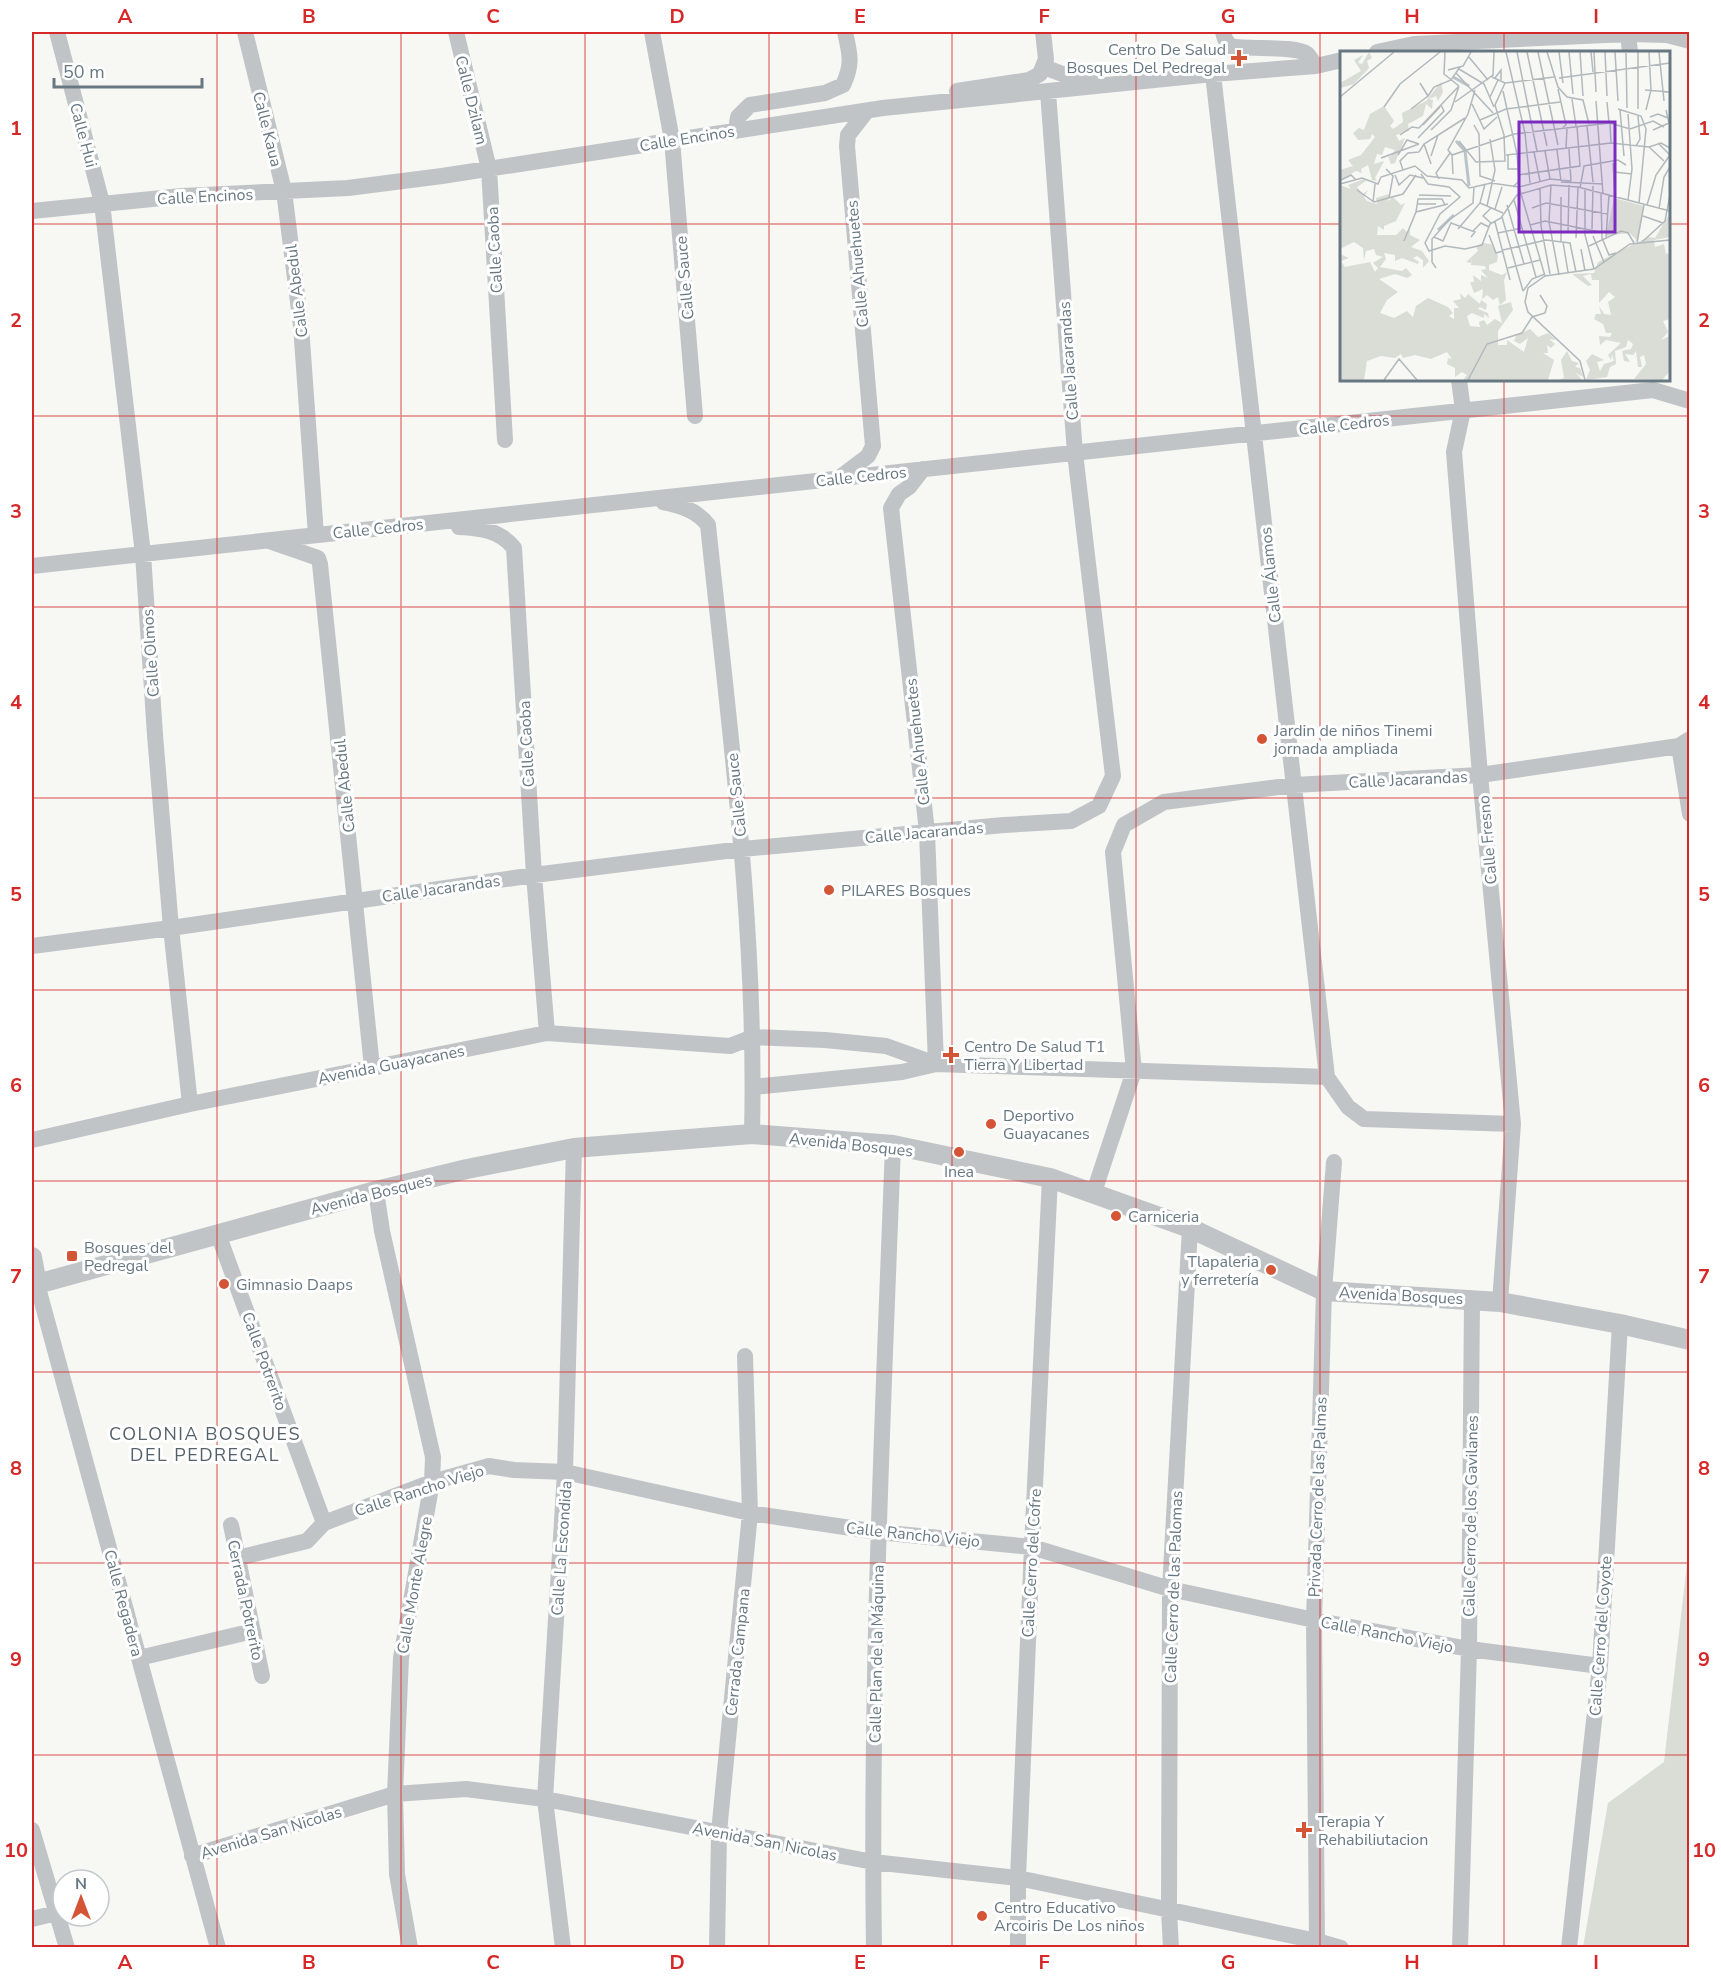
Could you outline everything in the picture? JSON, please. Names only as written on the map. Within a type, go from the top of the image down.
[{"type":"street","name":"Calle Hui","points":[[57,32],[102,203]]},
{"type":"street","name":"Calle Kaua","points":[[245,32],[284,191]]},
{"type":"street","name":"Calle Dzilam","points":[[456,32],[489,169]]},
{"type":"street","name":"Calle Sauce","points":[[652,32],[672,140],[695,416]]},
{"type":"street","points":[[736,130],[738,117],[750,105],[825,93],[843,85],[849,72],[851,55],[845,32]]},
{"type":"street","points":[[939,104],[951,92],[1029,80],[1040,74],[1046,59],[1043,32]]},
{"type":"street","points":[[1223,32],[1230,46],[1295,50],[1307,54],[1316,66]]},
{"type":"street","points":[[1381,51],[1414,43],[1585,34],[1667,35],[1689,41]]},
{"type":"street","points":[[1628,34],[1630,51]]},
{"type":"street","name":"Calle Encinos","points":[[32,211],[182,196],[348,188],[489,169],[883,108],[1213,74],[1316,66],[1340,60]]},
{"type":"street","points":[[1044,67],[1073,78],[1107,85]]},
{"type":"street","name":"Calle Álamos","points":[[1213,74],[1327,1077]]},
{"type":"street","name":"Calle Jacarandas","points":[[32,946],[171,928],[534,874],[742,849],[1071,821],[1099,806],[1113,776],[1075,453],[1048,92]]},
{"type":"street","name":"Calle Ahuehuetes","points":[[839,478],[868,456],[873,446],[847,146],[848,135],[866,112]]},
{"type":"street","name":"Calle Caoba","points":[[489,169],[505,440]]},
{"type":"street","name":"Calle Abedul","points":[[284,191],[301,326],[316,535]]},
{"type":"street","name":"Calle Olmos","points":[[102,203],[143,554],[171,928],[190,1104]]},
{"type":"street","name":"Calle Fresno","points":[[1459,381],[1463,411],[1454,452],[1480,776],[1513,1124],[1500,1302]]},
{"type":"street","name":"Calle Cedros","points":[[32,566],[1463,411],[1653,385],[1689,401]]},
{"type":"street","name":"Calle Ahuehuetes","points":[[923,469],[909,487],[899,494],[891,508],[927,832],[936,1064]]},
{"type":"street","name":"Calle Sauce","points":[[647,499],[685,508],[702,517],[708,525],[742,849],[753,1036],[752,1134]]},
{"type":"street","name":"Calle Caoba","points":[[428,523],[491,531],[507,539],[514,548],[534,874],[547,1033]]},
{"type":"street","name":"Calle Abedul","points":[[268,540],[318,558],[320,564],[372,1067]]},
{"type":"street","points":[[1684,742],[1689,814]]},
{"type":"street","name":"Calle Jacarandas","points":[[1093,1195],[1134,1071],[1113,852],[1124,825],[1164,802],[1294,785],[1480,776],[1684,742]]},
{"type":"street","name":"Avenida Guayacanes","points":[[32,1140],[190,1104],[547,1033],[730,1046],[753,1036]]},
{"type":"street","points":[[753,1036],[886,1046],[936,1064]]},
{"type":"street","points":[[753,1087],[902,1072],[936,1064],[1327,1077],[1348,1107],[1364,1119],[1513,1124]]},
{"type":"street","name":"Avenida Bosques","points":[[34,1284],[376,1191],[467,1169],[574,1148],[752,1134],[893,1145],[1050,1178],[1190,1228],[1324,1291],[1500,1302],[1620,1324],[1689,1340]]},
{"type":"street","name":"Calle Plan de la Máquina","points":[[874,1947],[873,1862],[878,1532],[893,1145]]},
{"type":"street","name":"Calle La Escondida","points":[[563,1947],[545,1799],[566,1472],[574,1148]]},
{"type":"street","name":"Privada Cerro de las Palmas","points":[[1317,1941],[1314,1620],[1324,1291],[1334,1162]]},
{"type":"street","name":"Calle Cerro del Cofre","points":[[1018,1947],[1018,1878],[1050,1178]]},
{"type":"street","name":"Calle Monte Alegre","points":[[376,1191],[382,1231],[433,1457],[432,1482],[401,1658],[395,1794],[397,1874],[410,1947]]},
{"type":"street","name":"Calle Cerro de las Palomas","points":[[1172,1947],[1169,1911],[1170,1589],[1190,1228]]},
{"type":"street","name":"Calle Potrerito","points":[[218,1234],[324,1523]]},
{"type":"street","name":"Calle Regadera","points":[[32,1257],[34,1284],[218,1947]]},
{"type":"street","name":"Calle Cerro de los Gavilanes","points":[[1460,1947],[1469,1649],[1472,1300]]},
{"type":"street","name":"Calle Cerro del Coyote","points":[[1569,1947],[1600,1666],[1620,1324]]},
{"type":"street","name":"Cerrada Campana","points":[[717,1947],[719,1832],[750,1513],[745,1356]]},
{"type":"street","name":"Calle Rancho Viejo","points":[[237,1558],[307,1541],[324,1523],[432,1482],[489,1466],[514,1470],[566,1472],[750,1513],[878,1532],[1032,1547],[1170,1589],[1314,1620],[1469,1649],[1600,1666]]},
{"type":"street","name":"Cerrada Potrerito","points":[[231,1525],[262,1676]]},
{"type":"street","points":[[139,1658],[253,1631]]},
{"type":"street","name":"Avenida San Nicolas","points":[[192,1856],[395,1794],[466,1789],[545,1799],[873,1862],[1018,1878],[1341,1947]]},
{"type":"street","points":[[32,1830],[51,1896]]},
{"type":"street","points":[[32,1919],[51,1914]]},
{"type":"street","points":[[61,1928],[67,1947]]},
{"type":"shaded area","points":[[1689,1547],[1689,1947],[1583,1947],[1608,1803],[1664,1762]]},
{"type":"place","name":"Centro De Salud Bosques Del Pedregal","points":[[1239,58]]},
{"type":"place","name":"Jardin de niños Tinemi jornada ampliada","points":[[1262,739]]},
{"type":"place","name":"PILARES Bosques","points":[[829,890]]},
{"type":"place","name":"Centro De Salud T1 Tierra Y Libertad","points":[[951,1055]]},
{"type":"place","name":"Deportivo Guayacanes","points":[[991,1124]]},
{"type":"place","name":"Inea","points":[[959,1152]]},
{"type":"place","name":"Carniceria","points":[[1116,1216]]},
{"type":"place","name":"Bosques del Pedregal","points":[[72,1256]]},
{"type":"place","name":"Tlapaleria y ferretería","points":[[1271,1270]]},
{"type":"place","name":"Gimnasio Daaps","points":[[224,1284]]},
{"type":"place","name":"Terapia Y Rehabiliutacion","points":[[1304,1830]]},
{"type":"place","name":"Centro Educativo Arcoiris De Los niños","points":[[982,1916]]},
{"type":"district","name":"COLONIA BOSQUES DEL PEDREGAL","points":[[205,1444]]}]
